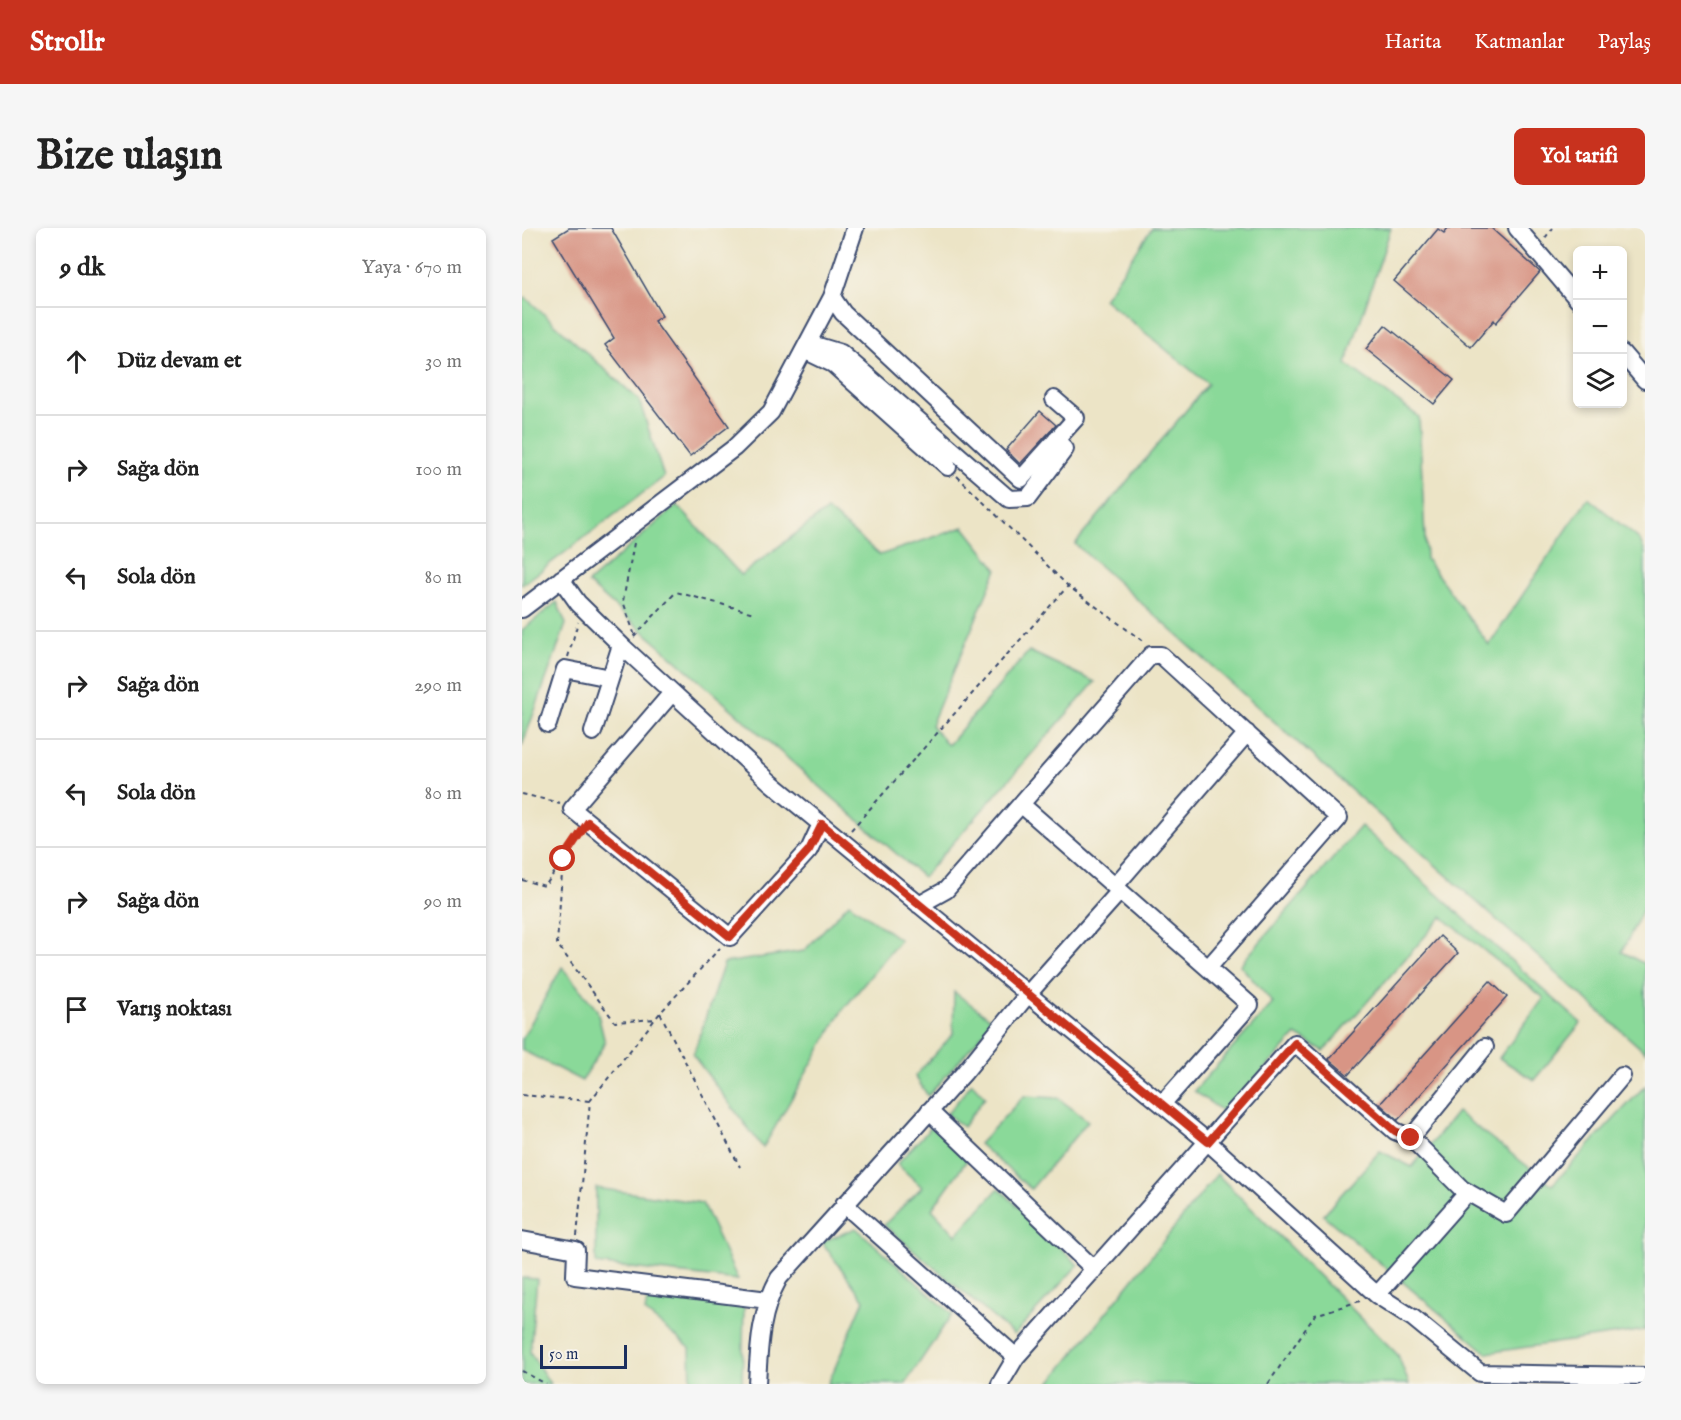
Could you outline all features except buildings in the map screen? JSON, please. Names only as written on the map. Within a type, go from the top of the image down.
[{"type":"street","points":[[522,609],[734,448],[771,412],[832,297],[855,228]]},
{"type":"street","points":[[1517,228],[1573,294]]},
{"type":"street","points":[[832,297],[843,313],[1021,480],[1076,418],[1054,399]]},
{"type":"street","points":[[806,347],[842,353],[1009,499],[1028,498],[1065,449],[1056,440]]},
{"type":"street","points":[[806,347],[833,364],[948,467]]},
{"type":"street","points":[[1624,354],[1645,380]]},
{"type":"street","points":[[561,579],[582,607],[627,643],[671,693],[842,841],[1208,1142],[1377,1295],[1413,1318],[1478,1378],[1645,1376]]},
{"type":"street","points":[[593,732],[610,678],[627,643]]},
{"type":"street","points":[[919,905],[946,890],[1151,655],[1161,655],[1339,818],[1208,968]]},
{"type":"street","points":[[548,724],[565,669],[610,678]]},
{"type":"street","points":[[671,693],[572,809],[730,937],[809,850],[822,824]]},
{"type":"street","points":[[757,1384],[760,1330],[768,1300],[779,1278],[929,1111],[1246,733]]},
{"type":"street","points":[[1022,805],[1250,1005],[1162,1104]]},
{"type":"street","points":[[1000,1384],[1016,1357],[1295,1043],[1395,1131],[1411,1138],[1468,1192],[1506,1214],[1622,1076]]},
{"type":"street","points":[[1411,1138],[1485,1047]]},
{"type":"street","points":[[929,1111],[1095,1270]]},
{"type":"street","points":[[1377,1295],[1468,1192]]},
{"type":"street","points":[[844,1204],[1016,1357]]},
{"type":"street","points":[[522,1240],[576,1250],[576,1276],[768,1300]]},
{"type":"path","points":[[948,467],[1068,586],[1161,655]]},
{"type":"path","points":[[627,643],[623,601],[638,521]]},
{"type":"path","points":[[842,841],[1068,586]]},
{"type":"path","points":[[627,643],[676,592],[754,613]]},
{"type":"path","points":[[565,669],[582,607]]},
{"type":"path","points":[[522,794],[553,799],[572,809]]},
{"type":"path","points":[[522,880],[545,886],[588,822]]},
{"type":"path","points":[[563,859],[557,944],[615,1022],[655,1019]]},
{"type":"path","points":[[576,1250],[590,1101],[660,1013],[730,937]]},
{"type":"path","points":[[660,1013],[740,1167]]},
{"type":"path","points":[[522,1095],[590,1101]]},
{"type":"path","points":[[1268,1384],[1315,1316],[1377,1295]]},
{"type":"path","points":[[522,1371],[546,1384]]},
{"type":"green space","points":[[1152,228],[1391,228],[1346,364],[1419,417],[1426,559],[1489,645],[1588,498],[1640,540],[1645,553],[1645,905],[1622,952],[1645,964],[1645,1052],[1075,544],[1208,384],[1104,299]]},
{"type":"green space","points":[[526,298],[639,400],[664,477],[522,585],[522,301]]},
{"type":"green space","points":[[677,505],[741,575],[827,510],[880,555],[964,527],[997,569],[931,725],[948,745],[1029,651],[1095,682],[923,877],[588,583]]},
{"type":"green space","points":[[557,602],[566,624],[522,746],[522,630]]},
{"type":"green space","points":[[1361,826],[1581,1023],[1534,1080],[1499,1058],[1544,998],[1442,917],[1324,1051],[1296,1035],[1225,1113],[1194,1091],[1273,1003],[1240,965]]},
{"type":"green space","points":[[849,903],[900,940],[842,1011],[763,1148],[693,1055],[724,963],[804,951]]},
{"type":"green space","points":[[562,967],[597,1010],[605,1043],[582,1081],[522,1050],[522,1039]]},
{"type":"green space","points":[[954,992],[994,1021],[928,1096],[915,1076],[953,1034]]},
{"type":"green space","points":[[972,1083],[985,1097],[963,1127],[947,1114]]},
{"type":"green space","points":[[1645,1086],[1645,1330],[1487,1353],[1323,1215],[1380,1151],[1412,1167],[1457,1112],[1552,1185]]},
{"type":"green space","points":[[1024,1096],[1058,1098],[1088,1121],[1031,1189],[979,1144]]},
{"type":"green space","points":[[934,1124],[967,1160],[932,1209],[956,1235],[999,1188],[1078,1265],[1014,1335],[884,1225],[922,1187],[897,1164]]},
{"type":"green space","points":[[1217,1174],[1398,1355],[1409,1384],[1049,1384]]},
{"type":"green space","points":[[596,1188],[702,1203],[738,1280],[596,1264]]},
{"type":"green space","points":[[856,1228],[952,1314],[905,1384],[828,1384],[864,1300],[822,1242]]},
{"type":"green space","points":[[522,1278],[537,1279],[530,1352],[550,1384],[522,1384]]},
{"type":"green space","points":[[648,1295],[744,1307],[742,1384],[691,1384],[690,1348],[645,1312]]},
{"type":"route","points":[[563,859],[588,822],[730,937],[809,850],[822,824],[1208,1142],[1295,1043],[1395,1131],[1411,1138]]}]
